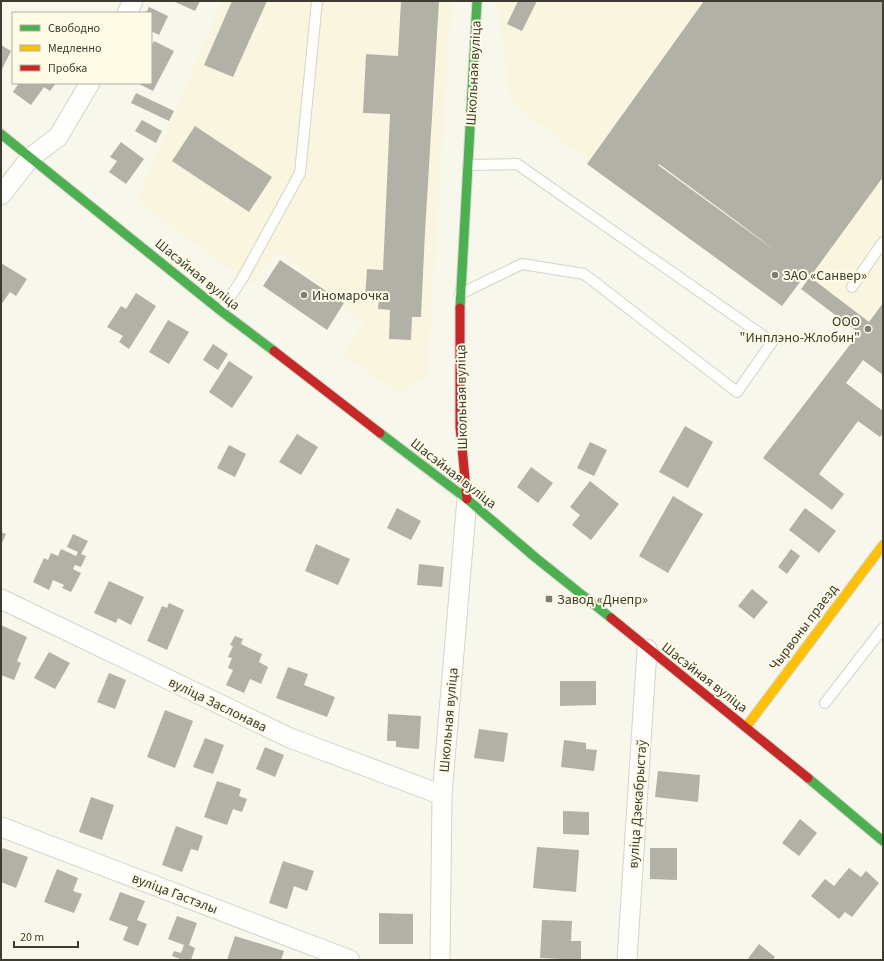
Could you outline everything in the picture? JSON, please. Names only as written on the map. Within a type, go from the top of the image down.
[{"type":"main road","name":"Школьная вуліца","points":[[467,499],[460,427],[460,294],[478,1]]},
{"type":"main road","name":"Шасэйная вуліца","points":[[1,134],[221,311],[467,499],[536,558],[647,649],[746,727],[883,841]]},
{"type":"main road","name":"Чырвоны праезд","points":[[746,727],[883,545]]},
{"type":"street","points":[[127,12],[133,1]]},
{"type":"street","points":[[1,195],[31,158],[58,137],[89,84]]},
{"type":"street","name":"Школьная вуліца","points":[[440,960],[442,795],[467,499]]},
{"type":"street","name":"вуліца Заслонава","points":[[1,599],[290,738],[442,795]]},
{"type":"street","name":"вуліца Дзекабрыстаў","points":[[627,960],[647,649]]},
{"type":"street","name":"вуліца Гастэлы","points":[[1,827],[350,960]]},
{"type":"lane","points":[[221,311],[242,279],[300,173],[316,1]]},
{"type":"lane","points":[[460,294],[522,264],[584,274],[737,392],[772,342],[517,164],[468,165]]},
{"type":"lane","points":[[852,287],[883,242]]},
{"type":"lane","points":[[825,703],[883,628]]},
{"type":"shaded area","points":[[222,1],[452,1],[427,376],[400,394],[343,355],[364,322],[279,250],[251,285],[137,201]]},
{"type":"shaded area","points":[[497,1],[883,1],[883,375],[863,360],[846,383],[883,411],[883,433],[880,437],[858,422],[819,474],[844,494],[832,510],[763,458],[858,333],[801,289],[810,277],[731,217],[611,130],[588,160],[511,102]]},
{"type":"building","points":[[200,1],[195,11],[175,2]]},
{"type":"building","points":[[232,1],[267,1],[233,77],[204,65]]},
{"type":"building","points":[[401,1],[439,1],[421,317],[412,317],[411,340],[389,339],[390,310],[378,309],[379,298],[365,298],[367,269],[383,270],[390,114],[363,113],[366,54],[398,56]]},
{"type":"building","points":[[518,1],[537,1],[522,31],[507,24]]},
{"type":"building","points":[[704,1],[883,1],[883,177],[810,277],[806,274],[782,306],[587,164]],"holes":[[[659,164],[777,252],[658,165]]]},
{"type":"building","points":[[149,7],[168,16],[159,35],[152,32],[152,12],[146,12]]},
{"type":"building","points":[[154,41],[174,51],[153,91],[139,84],[152,84],[152,45]]},
{"type":"building","points":[[1,45],[11,51],[1,71]]},
{"type":"building","points":[[18,84],[55,84],[50,91],[44,87],[31,105],[13,92]]},
{"type":"building","points":[[136,93],[174,111],[169,121],[131,103]]},
{"type":"building","points":[[142,120],[162,131],[156,143],[135,131]]},
{"type":"building","points":[[195,126],[272,177],[249,212],[172,161]]},
{"type":"building","points":[[121,142],[144,159],[126,184],[109,172],[117,161],[110,157]]},
{"type":"building","name":"Иномарочка","points":[[280,260],[344,303],[327,330],[263,286]]},
{"type":"building","points":[[1,263],[27,279],[16,296],[10,292],[1,305]]},
{"type":"building","points":[[810,277],[869,322],[883,303],[883,375],[863,360],[846,383],[883,411],[883,433],[880,437],[858,421],[819,474],[844,494],[832,510],[763,458],[859,333],[801,289]]},
{"type":"building","points":[[136,293],[156,306],[129,349],[119,342],[123,336],[107,327],[121,306],[126,309]]},
{"type":"building","points":[[168,320],[189,332],[169,364],[149,352]]},
{"type":"building","points":[[213,344],[228,354],[218,370],[203,360]]},
{"type":"building","points":[[229,361],[253,377],[232,408],[209,392]]},
{"type":"building","points":[[685,426],[713,442],[688,488],[659,472]]},
{"type":"building","points":[[297,434],[318,447],[301,475],[279,462]]},
{"type":"building","points":[[590,442],[607,450],[594,476],[577,468]]},
{"type":"building","points":[[229,445],[246,454],[235,477],[217,468]]},
{"type":"building","points":[[531,467],[553,483],[538,503],[517,487]]},
{"type":"building","points":[[590,481],[619,504],[591,540],[572,525],[580,515],[570,507]]},
{"type":"building","points":[[673,496],[703,514],[668,573],[639,556]]},
{"type":"building","points":[[397,508],[421,521],[411,540],[387,528]]},
{"type":"building","points":[[805,508],[836,531],[819,553],[789,530]]},
{"type":"building","points":[[1,532],[6,534],[1,545]]},
{"type":"building","points":[[73,534],[88,541],[81,554],[86,556],[81,567],[75,565],[73,569],[81,573],[71,592],[62,588],[64,585],[53,580],[49,590],[33,582],[44,558],[48,560],[51,553],[58,556],[61,549],[76,556],[78,552],[67,547]]},
{"type":"building","points":[[316,544],[350,559],[338,585],[305,571]]},
{"type":"building","points":[[791,549],[800,556],[787,574],[778,567]]},
{"type":"building","points":[[419,564],[444,567],[442,587],[417,585]]},
{"type":"building","points":[[109,581],[144,597],[131,625],[118,618],[116,623],[94,613]]},
{"type":"building","points":[[752,589],[768,602],[754,619],[738,606]]},
{"type":"building","points":[[169,603],[184,610],[167,650],[147,641],[162,606],[167,608]]},
{"type":"building","points":[[1,625],[27,637],[17,661],[21,663],[14,680],[1,675]]},
{"type":"building","points":[[235,636],[243,639],[241,644],[262,654],[259,662],[268,667],[261,684],[250,679],[244,693],[226,685],[233,670],[228,668],[232,658],[228,657],[233,646],[230,645]]},
{"type":"building","points":[[49,652],[70,663],[55,689],[34,678]]},
{"type":"building","points":[[288,667],[308,674],[304,685],[335,697],[327,717],[276,698]]},
{"type":"building","points":[[109,673],[126,680],[115,709],[97,702]]},
{"type":"building","points":[[560,681],[596,681],[596,705],[560,706]]},
{"type":"building","points":[[165,710],[193,721],[175,768],[147,757]]},
{"type":"building","points":[[388,714],[421,716],[419,749],[396,747],[396,741],[387,741]]},
{"type":"building","points":[[479,729],[508,733],[504,762],[474,758]]},
{"type":"building","points":[[205,738],[224,745],[213,774],[193,767]]},
{"type":"building","points":[[564,740],[586,743],[586,749],[597,750],[594,771],[561,767]]},
{"type":"building","points":[[265,747],[284,755],[275,777],[256,769]]},
{"type":"building","points":[[658,771],[700,775],[698,802],[655,797]]},
{"type":"building","points":[[217,781],[241,789],[239,796],[247,799],[242,812],[233,809],[227,825],[204,817]]},
{"type":"building","points":[[91,797],[114,805],[102,840],[79,832]]},
{"type":"building","points":[[563,811],[589,812],[589,835],[563,834]]},
{"type":"building","points":[[800,819],[817,833],[799,856],[782,843]]},
{"type":"building","points":[[176,826],[203,836],[198,851],[191,849],[182,872],[162,865]]},
{"type":"building","points":[[537,847],[579,850],[576,892],[533,888]]},
{"type":"building","points":[[3,848],[28,857],[16,888],[1,882],[1,853]]},
{"type":"building","points":[[650,848],[677,848],[677,880],[650,879]]},
{"type":"building","points":[[283,861],[314,871],[307,891],[294,886],[287,909],[269,903]]},
{"type":"building","points":[[849,868],[861,877],[866,871],[879,883],[852,917],[845,912],[839,919],[811,896],[825,879],[834,886]]},
{"type":"building","points":[[57,869],[78,878],[73,891],[82,894],[74,913],[44,902]]},
{"type":"building","points":[[120,892],[145,901],[137,920],[147,924],[138,946],[123,940],[128,927],[109,920]]},
{"type":"building","points":[[379,913],[413,914],[413,944],[379,944]]},
{"type":"building","points":[[177,916],[197,923],[189,945],[195,948],[191,960],[183,960],[172,956],[174,951],[181,953],[184,945],[168,939]]},
{"type":"building","points":[[542,920],[572,921],[571,941],[581,941],[581,960],[540,958]]},
{"type":"building","points":[[235,936],[284,951],[281,960],[227,960]]},
{"type":"building","points":[[759,944],[775,957],[773,960],[747,960]]},
{"type":"traffic: fast","points":[[460,308],[477,1]]},
{"type":"traffic: fast","points":[[1,134],[221,311],[274,351]]},
{"type":"traffic: fast","points":[[380,433],[467,499],[536,558],[611,618]]},
{"type":"traffic: fast","points":[[808,778],[883,841]]},
{"type":"traffic: slow","points":[[746,727],[883,545]]},
{"type":"traffic: jam","points":[[460,308],[460,427],[467,499]]},
{"type":"traffic: jam","points":[[274,351],[380,433]]},
{"type":"traffic: jam","points":[[611,618],[808,778]]},
{"type":"place","name":"ЗАО «Санвер»","points":[[775,275]]},
{"type":"place","name":"Иномарочка","points":[[304,295]]},
{"type":"place","name":"ООО \"Инплэно-Жлобин\"","points":[[868,329]]},
{"type":"place","name":"Завод «Днепр»","points":[[549,599]]}]
